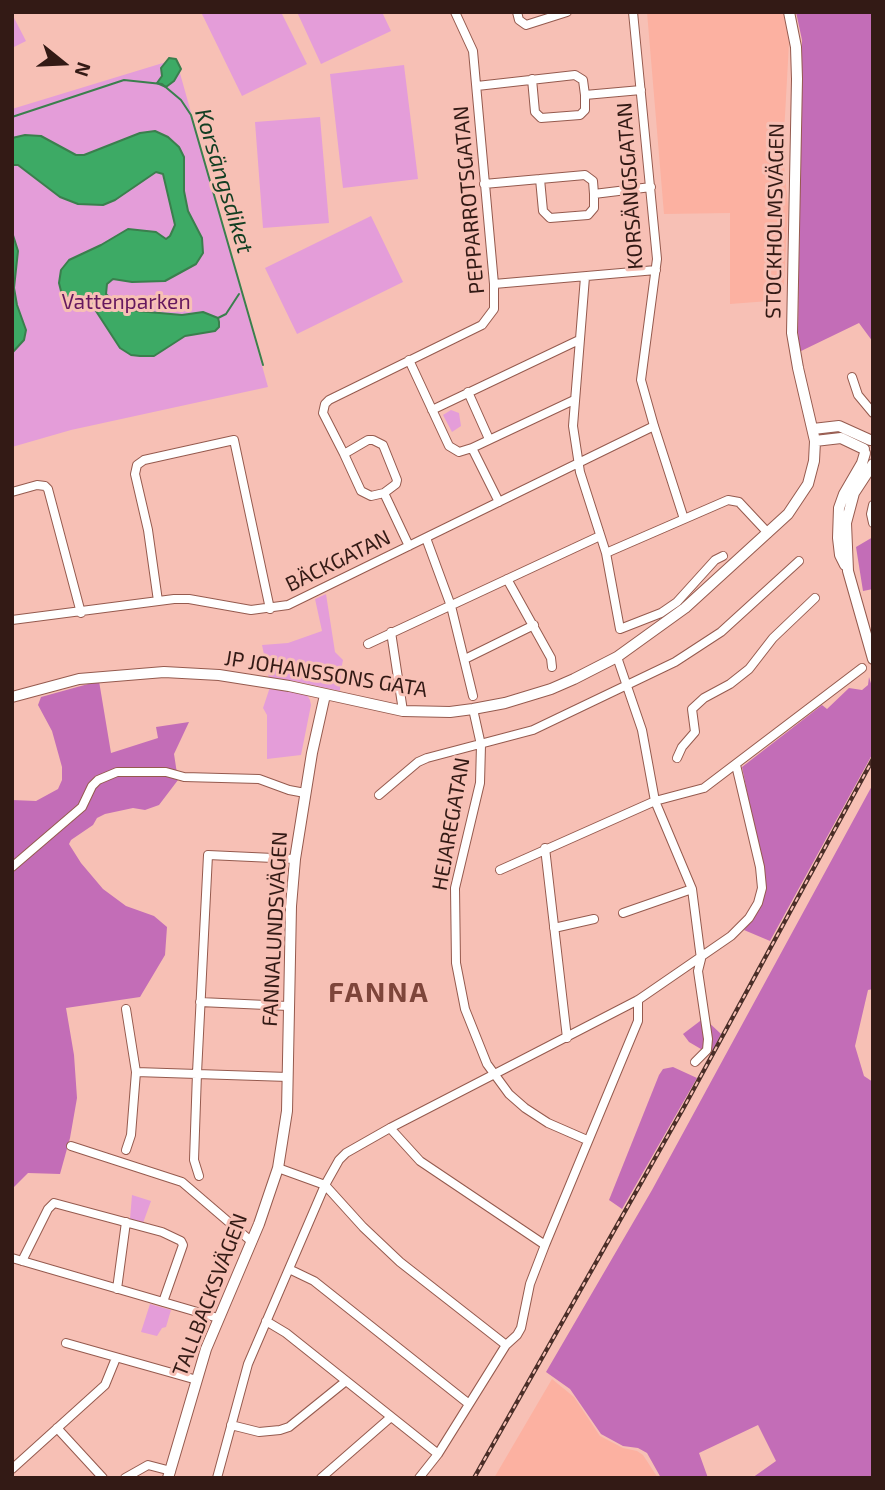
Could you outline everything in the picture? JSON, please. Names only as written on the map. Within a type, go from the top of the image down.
[{"type":"street","name":"PEPPARROTSGATAN","points":[[344,454],[323,413],[329,400],[487,321],[494,309],[477,86],[471,43],[455,12]]},
{"type":"street","points":[[517,12],[519,20],[526,25],[567,12]]},
{"type":"street","name":"KORSÄNGSGATAN","points":[[633,12],[651,187],[656,270],[641,380],[684,519]]},
{"type":"street","name":"STOCKHOLMSVÄGEN","points":[[789,12],[796,47],[797,79],[792,333],[797,368],[815,441]]},
{"type":"street","points":[[477,86],[532,79],[575,75],[583,80],[585,110],[580,115],[541,118],[535,112],[532,79]]},
{"type":"street","points":[[585,95],[641,90]]},
{"type":"street","points":[[484,184],[540,179],[585,175],[593,181],[594,208],[588,215],[550,218],[542,211],[540,179]]},
{"type":"street","points":[[594,194],[651,187]]},
{"type":"street","points":[[494,284],[656,270]]},
{"type":"street","points":[[585,277],[573,426],[578,463],[606,553],[620,629],[661,613],[677,602],[715,560],[723,556]]},
{"type":"street","points":[[432,410],[579,340]]},
{"type":"street","points":[[409,360],[452,449],[459,452],[574,400]]},
{"type":"street","points":[[852,377],[858,395],[873,413]]},
{"type":"street","points":[[468,392],[489,439]]},
{"type":"street","name":"BÄCKGATAN","points":[[12,620],[189,599],[251,610],[288,605],[654,426]]},
{"type":"street","points":[[813,429],[839,426],[869,451]]},
{"type":"street","points":[[815,441],[838,437],[869,451]]},
{"type":"street","points":[[158,601],[148,530],[135,474],[137,466],[144,460],[234,440],[270,609]]},
{"type":"street","points":[[368,440],[383,445],[397,480],[396,484],[384,493],[371,496],[360,491],[344,454],[368,440]]},
{"type":"street","name":"JP JOHANSSONS GATA","points":[[12,697],[79,680],[164,672],[219,675],[289,686],[403,711],[450,712],[473,709],[505,703],[551,689],[617,657],[685,608],[768,533],[788,514],[808,485],[814,461],[815,441]]},
{"type":"street","points":[[472,448],[499,502]]},
{"type":"street","points":[[869,451],[844,494],[837,519],[840,555],[848,572],[873,659]]},
{"type":"street","points":[[12,492],[42,485],[48,489],[81,613]]},
{"type":"street","points":[[384,493],[409,546]]},
{"type":"street","points":[[606,553],[722,502],[734,500],[768,533]]},
{"type":"street","points":[[873,505],[873,523]]},
{"type":"street","points":[[368,644],[600,536]]},
{"type":"street","points":[[426,538],[451,606],[473,696]]},
{"type":"street","points":[[379,795],[418,762],[533,730],[675,662],[721,632],[799,561]]},
{"type":"street","points":[[507,579],[551,658],[552,667]]},
{"type":"street","points":[[677,758],[682,747],[695,732],[692,709],[704,698],[730,684],[749,669],[773,638],[815,598]]},
{"type":"street","points":[[465,659],[534,625]]},
{"type":"street","points":[[391,632],[403,711]]},
{"type":"street","points":[[617,657],[642,730],[656,801],[692,888],[701,959],[698,971],[708,1039],[707,1050],[695,1062]]},
{"type":"street","points":[[500,870],[656,801],[699,790],[736,765],[862,668]]},
{"type":"street","name":"FANNALUNDSVÄGEN","points":[[278,1168],[287,1111],[288,1006],[295,859],[325,695]]},
{"type":"street","name":"HEJAREGATAN","points":[[473,709],[481,745],[480,783],[455,880],[456,963],[465,1009],[487,1064],[509,1094],[548,1123],[587,1140]]},
{"type":"street","points":[[217,1478],[248,1364],[325,1185],[339,1160],[346,1153],[390,1128],[638,1000],[701,959],[739,929],[758,903],[762,888],[760,867],[736,765]]},
{"type":"street","points":[[12,867],[82,807],[98,780],[117,772],[259,779],[305,793]]},
{"type":"street","points":[[545,848],[567,1038]]},
{"type":"street","points":[[199,1176],[194,1160],[208,855],[295,859]]},
{"type":"street","points":[[622,913],[692,888]]},
{"type":"street","points":[[554,928],[594,919]]},
{"type":"street","points":[[419,1478],[438,1454],[506,1345],[521,1328],[530,1284],[638,1020],[638,1000]]},
{"type":"street","points":[[200,1002],[288,1006]]},
{"type":"street","points":[[126,1009],[135,1072],[131,1135],[126,1150]]},
{"type":"street","points":[[135,1072],[288,1077]]},
{"type":"street","points":[[390,1128],[420,1161],[545,1245]]},
{"type":"street","points":[[71,1146],[182,1182],[251,1242]]},
{"type":"street","points":[[278,1168],[325,1185],[363,1227],[401,1262],[506,1345]]},
{"type":"street","name":"TALLBACKSVÄGEN","points":[[170,1474],[218,1318],[251,1242],[278,1168]]},
{"type":"street","points":[[22,1261],[48,1209],[54,1203],[126,1222],[170,1236],[181,1241],[183,1245],[163,1302]]},
{"type":"street","points":[[117,1289],[126,1222]]},
{"type":"street","points":[[12,1258],[218,1318]]},
{"type":"street","points":[[289,1269],[314,1281],[469,1404]]},
{"type":"street","points":[[266,1321],[286,1333],[438,1454]]},
{"type":"street","points":[[66,1343],[197,1380]]},
{"type":"street","points":[[12,1469],[105,1385],[116,1358]]},
{"type":"street","points":[[231,1425],[259,1432],[289,1427],[346,1381]]},
{"type":"street","points":[[321,1478],[391,1417]]},
{"type":"street","points":[[57,1428],[103,1478]]},
{"type":"street","points":[[125,1478],[148,1465],[170,1474]]},
{"type":"shaded area","points":[[647,12],[783,12],[789,43],[783,152],[788,206],[784,286],[769,301],[730,304],[730,213],[664,214]]},
{"type":"shaded area","points":[[796,12],[873,12],[873,342],[859,323],[799,352],[802,40]]},
{"type":"shaded area","points":[[169,58],[176,59],[181,69],[174,81],[166,87],[157,83],[162,76],[161,68]]},
{"type":"shaded area","name":"Vattenparken","points":[[155,131],[168,137],[179,147],[184,157],[184,191],[188,211],[202,238],[203,253],[196,264],[165,281],[132,282],[113,279],[107,284],[106,294],[113,301],[137,311],[182,315],[203,312],[218,318],[219,327],[215,331],[185,336],[154,356],[140,356],[131,355],[120,348],[94,308],[62,295],[59,283],[61,270],[69,260],[128,229],[156,232],[166,239],[170,236],[175,225],[163,174],[156,172],[103,205],[78,204],[60,197],[18,165],[12,165],[12,138],[41,136],[76,155],[84,155],[140,133]]},
{"type":"shaded area","name":"Vattenparken","points":[[12,232],[18,251],[14,288],[26,330],[24,340],[12,353]]},
{"type":"shaded area","points":[[873,537],[873,589],[863,591],[856,547]]},
{"type":"shaded area","points":[[869,677],[873,690],[873,753],[770,941],[744,930],[759,910],[765,895],[765,880],[742,767],[822,705],[827,709],[849,688],[862,690],[868,685]]},
{"type":"shaded area","points":[[99,681],[111,753],[158,738],[156,727],[189,722],[174,754],[178,780],[159,805],[145,810],[133,808],[105,814],[69,844],[103,889],[126,906],[154,916],[167,927],[165,955],[140,997],[66,1008],[74,1055],[77,1098],[60,1174],[28,1173],[12,1189],[12,800],[36,801],[58,789],[62,780],[62,767],[52,731],[38,705],[41,697]]},
{"type":"shaded area","points":[[873,784],[873,989],[868,990],[855,1046],[864,1076],[873,1082],[873,1478],[752,1478],[776,1461],[758,1425],[699,1453],[708,1478],[661,1478],[647,1453],[638,1448],[623,1446],[601,1434],[570,1389],[546,1372],[652,1190]]},
{"type":"shaded area","points":[[704,1018],[721,1034],[712,1051],[706,1052],[689,1042],[683,1034]]},
{"type":"shaded area","points":[[673,1067],[697,1078],[622,1209],[609,1200],[659,1075],[663,1069]]},
{"type":"shaded area","points":[[552,1379],[574,1397],[600,1436],[643,1455],[658,1478],[494,1478]]},
{"type":"green space","points":[[201,12],[281,12],[307,64],[242,96]]},
{"type":"green space","points":[[297,12],[382,12],[391,31],[321,64]]},
{"type":"green space","points":[[12,14],[26,41],[12,48]]},
{"type":"green space","name":"Vattenparken","points":[[176,59],[268,387],[71,430],[12,447],[12,109]]},
{"type":"green space","points":[[404,65],[418,179],[343,188],[330,74]]},
{"type":"green space","points":[[320,117],[329,223],[263,228],[255,122]]},
{"type":"green space","points":[[371,216],[403,282],[297,334],[265,268]]},
{"type":"green space","points":[[451,410],[459,413],[461,426],[452,432],[443,415]]},
{"type":"green space","points":[[326,594],[335,652],[343,660],[340,691],[269,678],[262,645],[288,643],[322,631],[315,599]]},
{"type":"green space","points":[[270,687],[307,695],[310,700],[301,755],[267,759],[267,715],[263,708]]},
{"type":"green space","points":[[132,1195],[151,1201],[143,1223],[130,1219]]},
{"type":"green space","points":[[150,1304],[171,1310],[166,1327],[162,1328],[157,1336],[141,1332]]},
{"type":"waterway","name":"Korsängsdiket","points":[[12,117],[124,80],[162,84],[181,100],[191,115],[263,365]]},
{"type":"waterway","points":[[218,318],[226,314],[239,294]]},
{"type":"railway","points":[[474,1478],[684,1107],[873,759]]},
{"type":"district","name":"FANNA","points":[[379,993]]}]
